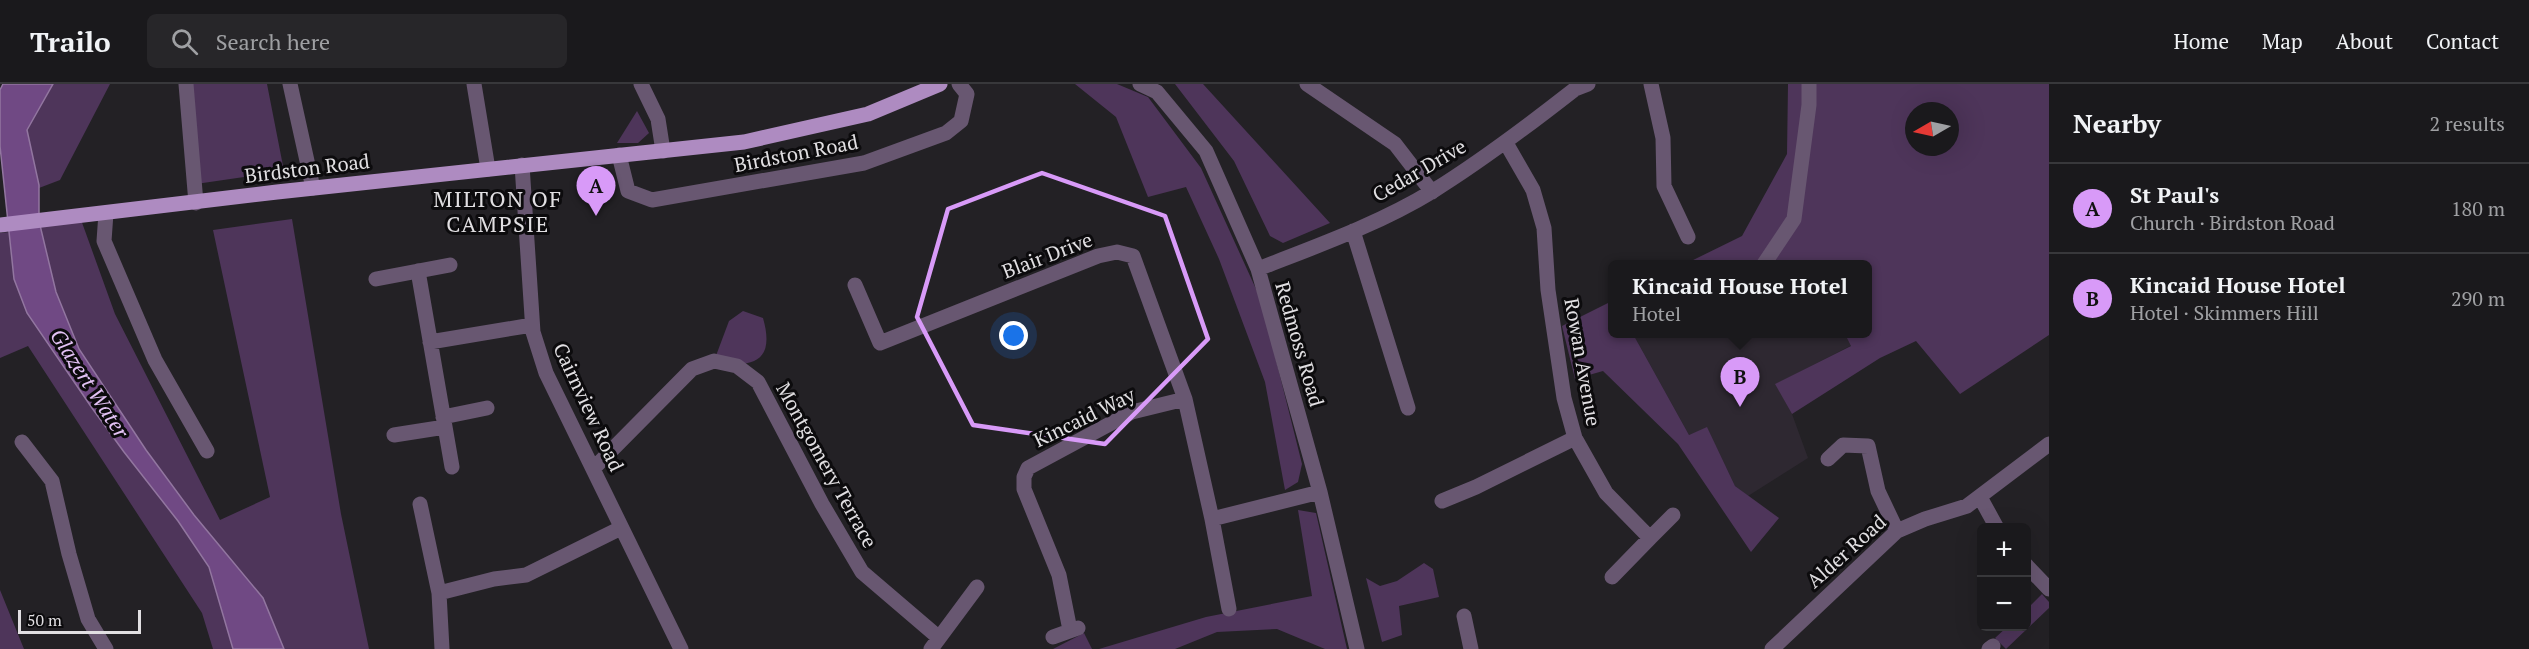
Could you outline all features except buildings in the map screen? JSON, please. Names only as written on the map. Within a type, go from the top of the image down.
[{"type":"main road","name":"Birdston Road","points":[[0,225],[277,192],[744,142],[868,114],[940,84]]},
{"type":"street","points":[[186,84],[196,202]]},
{"type":"street","points":[[290,84],[313,188]]},
{"type":"street","points":[[474,84],[488,169]]},
{"type":"street","points":[[641,84],[658,119],[663,151]]},
{"type":"street","name":"Birdston Road","points":[[619,155],[628,191],[652,201],[864,163],[946,133],[961,121],[967,94],[959,84]]},
{"type":"street","name":"Redmoss Road","points":[[1140,84],[1157,92],[1206,151],[1258,269],[1320,492],[1357,649]]},
{"type":"street","points":[[1307,84],[1395,144],[1432,192]]},
{"type":"street","points":[[1651,84],[1663,138],[1664,186],[1688,237]]},
{"type":"street","points":[[1767,260],[1794,219],[1809,105],[1809,84]]},
{"type":"street","name":"Cedar Drive","points":[[1258,269],[1353,231],[1432,192],[1506,143],[1578,86]]},
{"type":"street","name":"Rowan Avenue","points":[[1506,143],[1533,190],[1544,228],[1548,290],[1563,398],[1575,438],[1606,492],[1650,538]]},
{"type":"street","name":"Cairnview Road","points":[[522,165],[532,325],[546,373],[681,649]]},
{"type":"street","points":[[106,213],[104,242],[155,360],[207,451]]},
{"type":"street","points":[[1353,231],[1408,408]]},
{"type":"street","name":"Blair Drive","points":[[855,285],[880,343],[1098,256],[1118,252],[1133,256],[1185,399],[1212,519],[1229,609]]},
{"type":"street","points":[[376,279],[450,265]]},
{"type":"street","points":[[418,271],[452,467]]},
{"type":"street","points":[[430,342],[532,325]]},
{"type":"street","name":"Montgomery Terrace","points":[[593,469],[692,369],[714,361],[736,366],[758,382],[822,504],[862,572],[935,643]]},
{"type":"street","name":"Kincaid Way","points":[[1053,637],[1074,629],[1059,575],[1024,489],[1024,477],[1029,468],[1132,412],[1185,399]]},
{"type":"street","points":[[394,435],[487,408]]},
{"type":"street","points":[[1442,501],[1476,487],[1575,438]]},
{"type":"street","points":[[22,442],[52,481],[69,554],[88,618],[106,649]]},
{"type":"street","name":"Alder Road","points":[[1772,649],[1897,531],[1924,519],[1967,506],[2049,444]]},
{"type":"street","points":[[1828,459],[1843,445],[1868,446],[1878,491],[1897,531]]},
{"type":"street","points":[[1212,519],[1320,492]]},
{"type":"street","points":[[1980,497],[1994,523]]},
{"type":"street","points":[[420,504],[439,593],[442,649]]},
{"type":"street","points":[[1612,577],[1673,515]]},
{"type":"street","points":[[439,593],[494,579],[526,575],[621,528]]},
{"type":"street","points":[[2031,570],[2049,589]]},
{"type":"street","points":[[935,643],[977,587]]},
{"type":"street","points":[[1464,616],[1471,649]]},
{"type":"highlighted area","points":[[1042,173],[1165,216],[1208,339],[1105,444],[973,425],[917,317],[948,209]]},
{"type":"shaded area","points":[[53,84],[110,84],[60,180],[39,188],[27,130]]},
{"type":"shaded area","points":[[190,84],[267,84],[284,171],[196,184]]},
{"type":"shaded area","points":[[1075,84],[1117,84],[1148,97],[1201,168],[1261,300],[1302,464],[1298,482],[1285,490],[1265,382],[1219,259],[1186,187],[1148,197],[1116,117]]},
{"type":"shaded area","points":[[1175,84],[1203,84],[1330,223],[1283,243],[1270,236],[1234,161]]},
{"type":"shaded area","points":[[1788,84],[2049,84],[2049,335],[1960,394],[1916,341],[1880,358],[1792,414],[1775,384],[1851,346],[1847,338],[1872,338],[1872,260],[1693,260],[1742,236],[1787,154]]},
{"type":"shaded area","points":[[637,111],[649,133],[638,143],[617,143]]},
{"type":"shaded area","points":[[80,217],[115,314],[220,520],[270,497],[213,230],[292,219],[341,514],[369,649],[284,649],[263,598],[194,515],[146,450],[79,349],[56,292],[39,221]]},
{"type":"shaded area","points":[[9,232],[14,279],[92,408],[178,521],[209,567],[233,649],[213,649],[202,613],[28,346],[0,358],[0,233]]},
{"type":"shaded area","points":[[1608,303],[1608,338],[1635,338],[1689,435],[1707,427],[1735,486],[1779,518],[1751,552],[1678,444],[1603,371],[1575,379],[1562,326]]},
{"type":"shaded area","points":[[743,311],[763,318],[766,345],[763,353],[749,363],[714,361],[729,321]]},
{"type":"shaded area","points":[[1635,338],[1848,338],[1852,345],[1776,384],[1792,414],[1808,458],[1748,496],[1735,486],[1707,428],[1689,435]]},
{"type":"shaded area","points":[[1298,510],[1316,513],[1347,649],[1325,649],[1277,629],[1217,632],[1175,649],[1099,649],[1206,617],[1312,596]]},
{"type":"shaded area","points":[[1424,563],[1433,569],[1439,597],[1399,606],[1402,635],[1382,642],[1366,578],[1380,586],[1397,581]]},
{"type":"shaded area","points":[[0,590],[24,649],[0,649]]},
{"type":"shaded area","points":[[2042,594],[2049,602],[2049,608],[2031,625],[2031,605]]},
{"type":"shaded area","points":[[2003,631],[2025,631],[2006,649],[1995,638]]},
{"type":"shaded area","points":[[1084,633],[1092,649],[1053,649]]},
{"type":"water","name":"Glazert Water","points":[[3,84],[53,84],[27,130],[39,185],[39,221],[56,292],[79,349],[146,450],[194,515],[263,598],[284,649],[233,649],[209,567],[178,521],[92,408],[27,313],[14,279],[0,146],[0,90]]},
{"type":"place","name":"St Paul's","points":[[596,216]]},
{"type":"place","name":"Kincaid House Hotel","points":[[1740,407]]},
{"type":"district","name":"MILTON OF CAMPSIE","points":[[498,210]]}]
